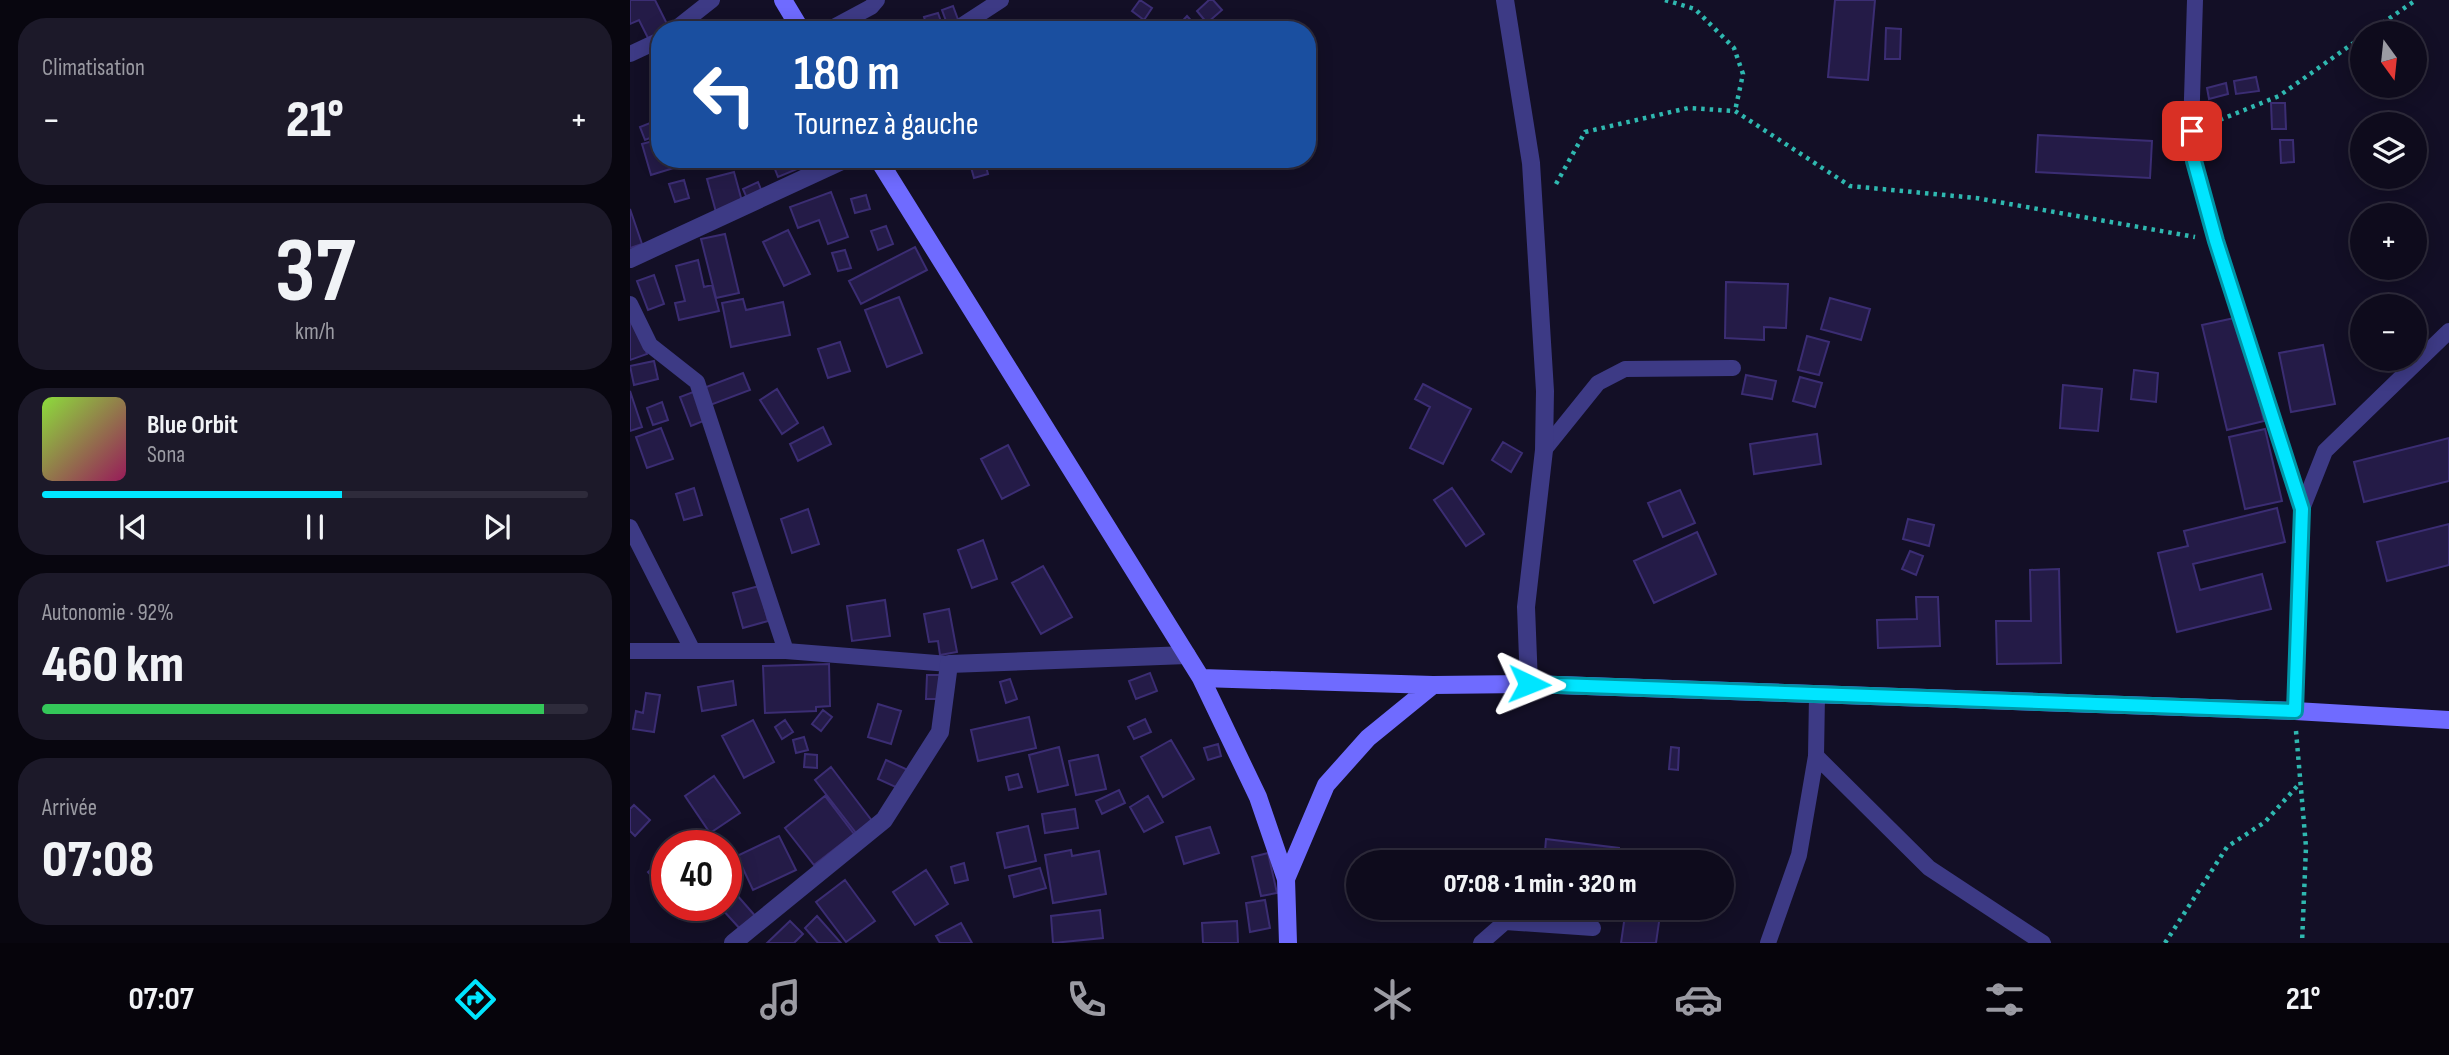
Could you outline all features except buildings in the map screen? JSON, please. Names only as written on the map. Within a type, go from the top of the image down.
[{"type":"street","points":[[783,0],[796,21]]},
{"type":"street","points":[[1505,0],[1531,163],[1545,391],[1544,450],[1526,607],[1529,684]]},
{"type":"street","points":[[630,259],[827,168]]},
{"type":"street","points":[[884,168],[1201,678],[1258,797],[1286,879],[1288,943]]},
{"type":"street","points":[[733,943],[884,820],[940,732],[949,664],[1187,655]]},
{"type":"street","points":[[1201,678],[1433,685],[1529,684],[2295,711],[2449,720]]},
{"type":"street","points":[[1286,879],[1326,785],[1368,738],[1433,685]]},
{"type":"lane","points":[[685,21],[712,0]]},
{"type":"lane","points":[[844,21],[877,0]]},
{"type":"lane","points":[[969,21],[1001,0]]},
{"type":"lane","points":[[2195,0],[2192,131],[2194,161],[2216,241],[2302,509]]},
{"type":"lane","points":[[630,54],[651,44]]},
{"type":"lane","points":[[630,303],[650,345],[697,382],[786,651]]},
{"type":"lane","points":[[2295,711],[2302,509],[2325,451],[2449,331]]},
{"type":"lane","points":[[1544,450],[1598,383],[1625,369],[1733,368]]},
{"type":"lane","points":[[630,527],[693,651]]},
{"type":"lane","points":[[630,651],[786,651],[949,664]]},
{"type":"lane","points":[[1768,943],[1799,855],[1816,756],[1817,695]]},
{"type":"lane","points":[[1816,756],[1929,868],[2043,943]]},
{"type":"lane","points":[[1481,943],[1505,922],[1593,928]]},
{"type":"path","points":[[1665,0],[1695,9],[1734,48],[1744,74],[1735,111]]},
{"type":"path","points":[[2385,21],[2416,0]]},
{"type":"path","points":[[2192,131],[2279,96],[2350,46]]},
{"type":"path","points":[[1554,189],[1585,132],[1688,108],[1735,111],[1850,186],[1976,198],[2216,241]]},
{"type":"path","points":[[2295,711],[2306,847],[2302,943]]},
{"type":"path","points":[[2165,943],[2227,847],[2265,822],[2301,783]]},
{"type":"route","points":[[1529,684],[2295,711],[2302,509],[2216,241],[2194,161],[2192,131]]}]
